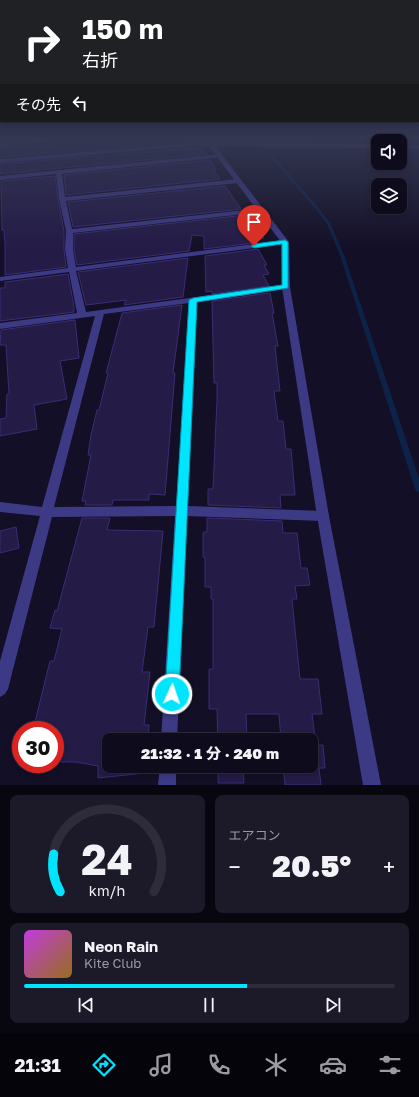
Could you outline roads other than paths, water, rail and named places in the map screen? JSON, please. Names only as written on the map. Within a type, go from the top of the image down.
[{"type":"street","points":[[0,178],[40,175]]},
{"type":"street","points":[[59,175],[62,199],[69,231],[69,249],[72,269],[82,315]]},
{"type":"street","points":[[234,175],[285,242],[286,287],[323,516],[372,785]]},
{"type":"street","points":[[62,199],[238,181]]},
{"type":"street","points":[[69,231],[262,210]]},
{"type":"street","points":[[0,278],[285,242]]},
{"type":"street","points":[[0,326],[286,287]]},
{"type":"street","points":[[170,733],[193,300]]},
{"type":"street","points":[[0,689],[100,312]]},
{"type":"street","points":[[0,507],[47,512],[181,511],[323,516]]},
{"type":"street","points":[[167,785],[168,773]]},
{"type":"waterway","points":[[288,175],[329,224],[342,255],[419,489]]}]
